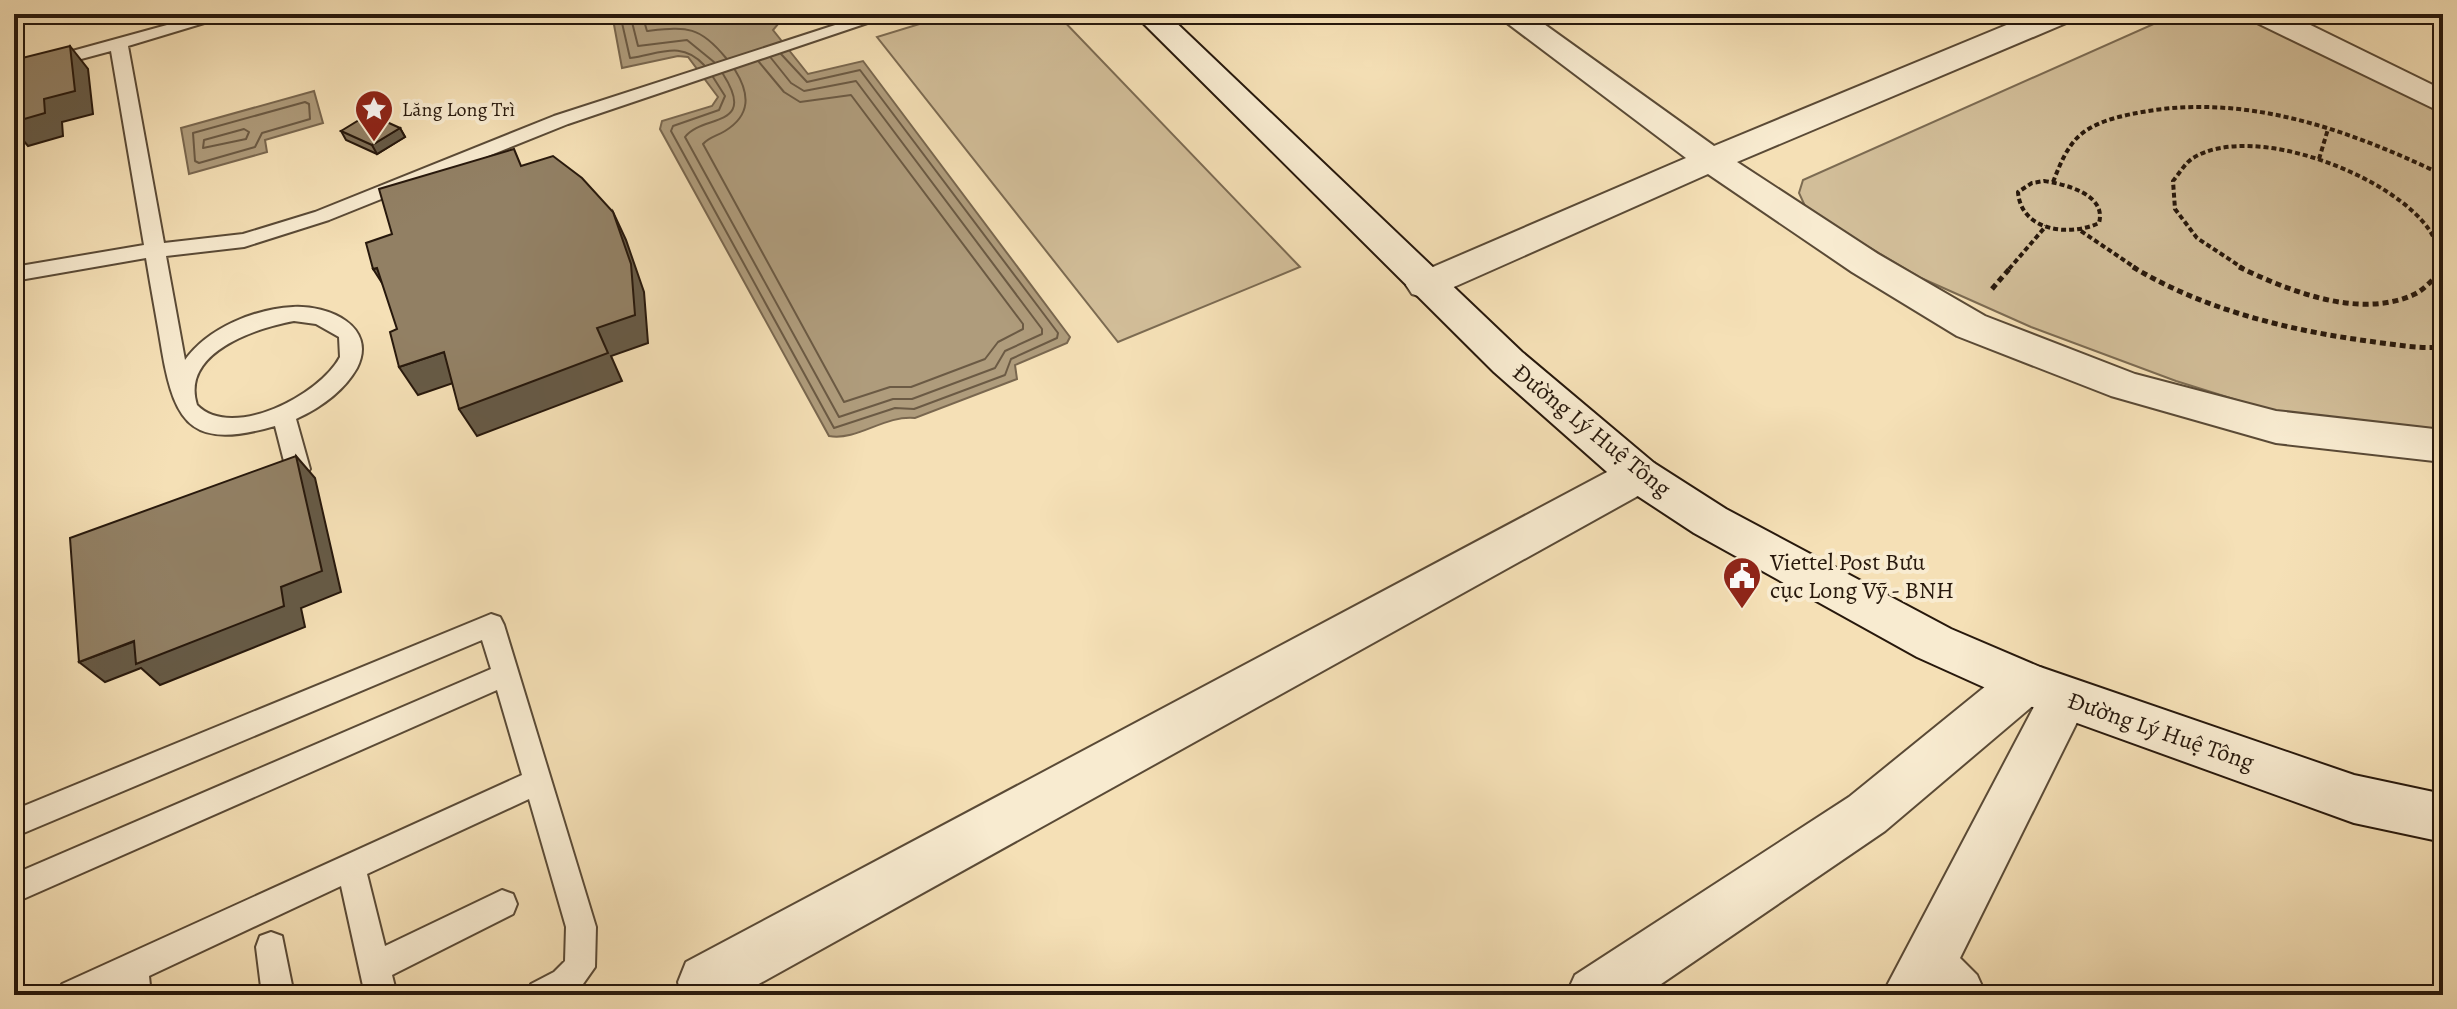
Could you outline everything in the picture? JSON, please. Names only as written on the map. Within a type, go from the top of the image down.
[{"type":"street","name":"Đường Lý Huệ Tông","points":[[1149,14],[1425,285],[1639,475],[1710,521],[1934,643],[2045,690],[2354,799],[2443,818]]},
{"type":"street","points":[[1510,14],[1711,160],[1865,263],[1971,326],[2111,381],[2276,427],[2443,446]]},
{"type":"street","points":[[1425,285],[1711,160],[2060,14]]},
{"type":"street","points":[[2264,14],[2443,103]]},
{"type":"street","points":[[699,991],[1639,475]]},
{"type":"street","points":[[1931,985],[2045,690]]},
{"type":"street","points":[[1595,995],[1867,814],[2045,690]]},
{"type":"lane","points":[[14,72],[226,14]]},
{"type":"lane","points":[[14,274],[244,240],[322,216],[561,120],[694,74],[886,14]]},
{"type":"lane","points":[[119,45],[181,397],[188,411],[204,421],[227,426],[284,415],[333,385],[348,366],[354,348],[350,333],[338,321],[319,315],[294,314],[239,329],[194,361],[183,379],[181,397]]},
{"type":"lane","points":[[284,415],[298,469]]},
{"type":"lane","points":[[14,824],[491,625],[581,927],[580,967],[565,983],[542,995]]},
{"type":"lane","points":[[14,889],[506,674]]},
{"type":"lane","points":[[73,995],[134,981],[351,867],[537,781]]},
{"type":"lane","points":[[351,867],[378,982],[502,904]]},
{"type":"lane","points":[[271,947],[275,994]]},
{"type":"path","points":[[2053,182],[2062,159],[2077,138],[2105,121],[2152,108],[2209,105],[2246,109],[2328,129],[2443,175]]},
{"type":"path","points":[[2319,159],[2328,129]]},
{"type":"path","points":[[2262,147],[2319,159],[2373,181],[2405,201],[2428,224],[2442,247],[2443,267],[2433,285],[2413,297],[2383,303],[2347,303],[2308,296],[2234,265],[2194,234],[2173,202],[2172,183],[2181,166],[2200,154],[2228,148],[2262,147]]},
{"type":"path","points":[[2081,231],[2099,223],[2099,208],[2082,192],[2053,182],[2032,183],[2018,192],[2020,208],[2046,226],[2081,231],[2117,258],[2229,310],[2335,338],[2443,347]]},
{"type":"path","points":[[1986,296],[2046,226]]},
{"type":"shaded area","points":[[952,14],[1057,14],[1300,267],[1118,342],[877,37]]},
{"type":"shaded area","points":[[2176,14],[2247,14],[2443,113],[2443,437],[2294,418],[2176,381],[2031,327],[1921,278],[1805,206],[1799,193],[1803,180]]},
{"type":"water","points":[[612,14],[811,14],[778,24],[773,30],[808,74],[863,61],[1070,337],[1067,343],[1015,365],[1017,379],[915,418],[893,420],[850,435],[829,436],[660,129],[662,121],[712,106],[718,97],[688,57],[678,56],[622,68]]},
{"type":"water","points":[[314,91],[323,123],[265,140],[267,152],[189,174],[181,128]]},
{"type":"building","points":[[70,46],[75,91],[44,99],[45,113],[14,122],[14,60]]},
{"type":"building","points":[[369,114],[400,128],[372,145],[341,131]]},
{"type":"building","points":[[514,149],[521,166],[553,156],[582,178],[613,212],[631,264],[635,315],[597,328],[608,353],[459,409],[444,352],[399,367],[390,332],[397,329],[366,243],[392,234],[379,189]]},
{"type":"building","points":[[296,456],[322,571],[281,587],[284,606],[136,664],[134,641],[79,662],[70,538]]},
{"type":"place","name":"Lăng Long Trì","points":[[374,143]]},
{"type":"place","name":"Viettel Post Bưu cục Long Vỹ - BNH","points":[[1742,610]]}]
